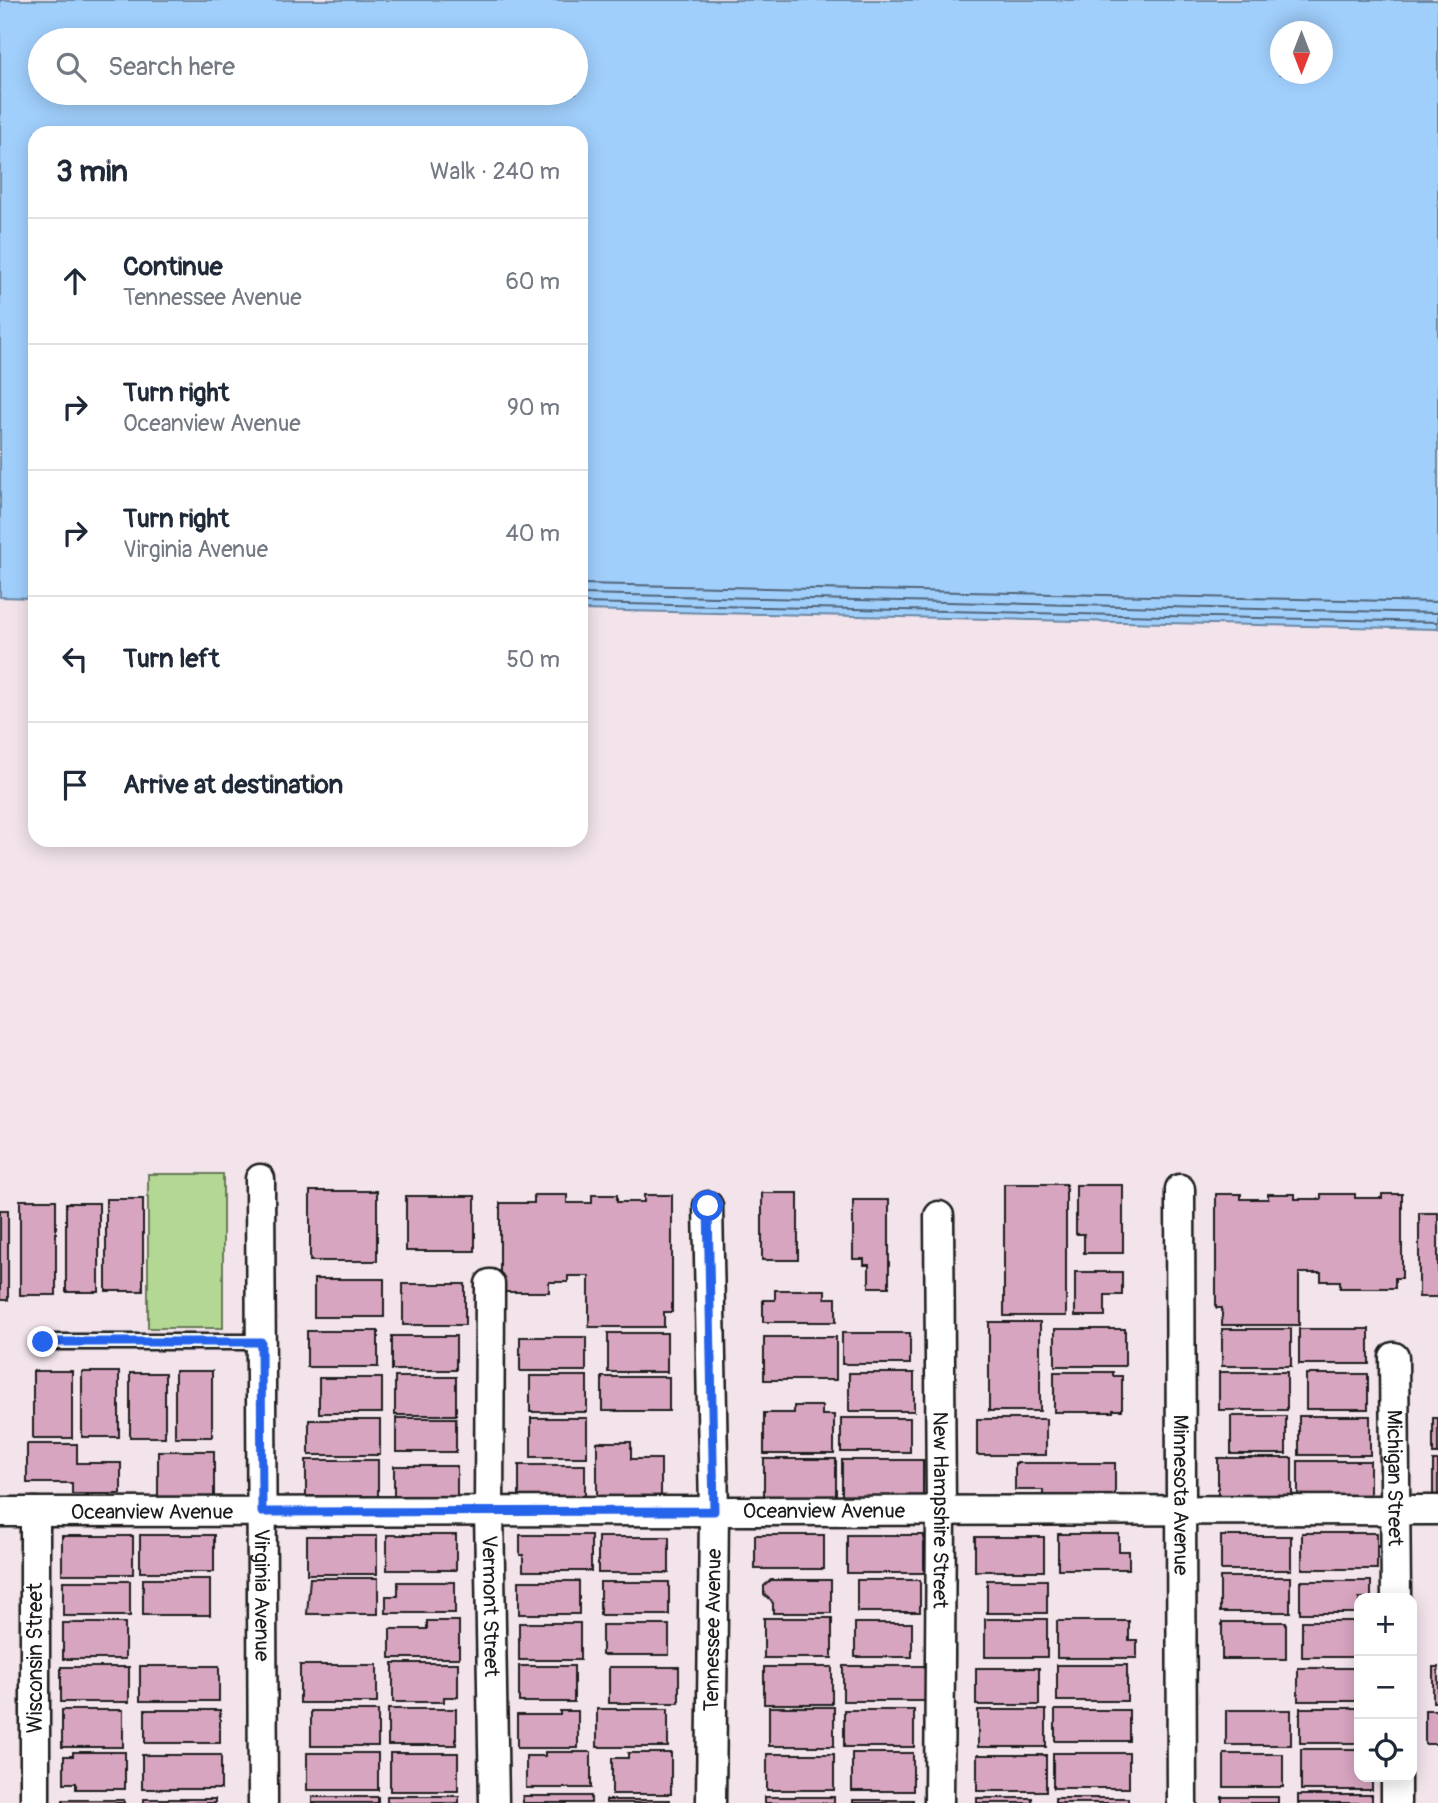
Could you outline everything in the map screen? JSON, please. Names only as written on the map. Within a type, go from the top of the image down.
[{"type":"street","name":"Virginia Avenue","points":[[260,1179],[263,1803]]},
{"type":"street","name":"Minnesota Avenue","points":[[1180,1189],[1182,1803]]},
{"type":"street","name":"Tennessee Avenue","points":[[708,1206],[714,1511],[711,1803]]},
{"type":"street","name":"New Hampshire Street","points":[[939,1216],[939,1803]]},
{"type":"street","name":"Vermont Street","points":[[490,1284],[489,1512],[494,1803]]},
{"type":"street","name":"Michigan Street","points":[[1394,1357],[1396,1593]]},
{"type":"street","name":"Oceanview Avenue","points":[[0,1513],[1438,1510]]},
{"type":"street","name":"Wisconsin Street","points":[[35,1512],[35,1803]]},
{"type":"street","points":[[1396,1782],[1396,1803]]},
{"type":"lane","points":[[43,1342],[261,1342]]},
{"type":"green space","points":[[148,1174],[223,1174],[223,1328],[148,1328]]},
{"type":"water","points":[[0,0],[1438,0],[1438,629],[588,610],[588,126],[28,126],[28,598],[0,597]]},
{"type":"building","points":[[1004,1184],[1066,1184],[1066,1316],[1004,1316]]},
{"type":"building","points":[[1076,1185],[1123,1185],[1123,1253],[1084,1253],[1084,1234],[1076,1234]]},
{"type":"building","points":[[310,1191],[377,1191],[377,1261],[310,1261]]},
{"type":"building","points":[[762,1193],[798,1193],[798,1260],[762,1260]]},
{"type":"building","points":[[1216,1194],[1241,1194],[1241,1199],[1268,1199],[1268,1194],[1295,1194],[1295,1199],[1321,1199],[1321,1194],[1355,1194],[1355,1198],[1382,1198],[1382,1194],[1402,1194],[1402,1278],[1395,1278],[1395,1288],[1340,1288],[1340,1281],[1321,1281],[1321,1273],[1299,1273],[1299,1325],[1222,1325],[1222,1308],[1216,1308]]},
{"type":"building","points":[[534,1195],[567,1195],[567,1203],[592,1203],[592,1195],[617,1195],[617,1202],[644,1202],[644,1195],[672,1195],[672,1312],[664,1312],[664,1327],[589,1327],[589,1276],[568,1276],[568,1282],[549,1282],[549,1292],[500,1292],[500,1203],[534,1203]]},
{"type":"building","points":[[406,1196],[475,1196],[475,1251],[406,1251]]},
{"type":"building","points":[[106,1199],[143,1199],[143,1291],[106,1291]]},
{"type":"building","points":[[20,1200],[56,1200],[56,1295],[20,1295]]},
{"type":"building","points":[[853,1200],[889,1200],[889,1287],[869,1287],[869,1265],[864,1265],[864,1259],[853,1259]]},
{"type":"building","points":[[66,1203],[99,1203],[99,1292],[66,1292]]},
{"type":"building","points":[[0,1210],[8,1210],[8,1300],[0,1300]]},
{"type":"building","points":[[1419,1213],[1438,1213],[1438,1297],[1419,1297]]},
{"type":"building","points":[[1075,1272],[1122,1272],[1122,1295],[1105,1295],[1105,1316],[1075,1316]]},
{"type":"building","points":[[314,1279],[384,1279],[384,1317],[314,1317]]},
{"type":"building","points":[[403,1284],[465,1284],[465,1325],[403,1325]]},
{"type":"building","points":[[775,1290],[825,1290],[825,1298],[836,1298],[836,1322],[763,1322],[763,1300],[775,1300]]},
{"type":"building","points":[[989,1322],[1040,1322],[1040,1411],[989,1411]]},
{"type":"building","points":[[1055,1329],[1125,1329],[1125,1366],[1055,1366]]},
{"type":"building","points":[[1222,1329],[1291,1329],[1291,1366],[1222,1366]]},
{"type":"building","points":[[1299,1329],[1369,1329],[1369,1364],[1299,1364]]},
{"type":"building","points":[[307,1331],[378,1331],[378,1367],[307,1367]]},
{"type":"building","points":[[608,1333],[667,1333],[667,1372],[608,1372]]},
{"type":"building","points":[[842,1333],[910,1333],[910,1364],[842,1364]]},
{"type":"building","points":[[392,1336],[456,1336],[456,1370],[392,1370]]},
{"type":"building","points":[[520,1337],[586,1337],[586,1371],[520,1371]]},
{"type":"building","points":[[764,1337],[836,1337],[836,1380],[764,1380]]},
{"type":"building","points":[[33,1371],[72,1371],[72,1438],[33,1438]]},
{"type":"building","points":[[175,1371],[212,1371],[212,1437],[175,1437]]},
{"type":"building","points":[[82,1372],[119,1372],[119,1437],[82,1437]]},
{"type":"building","points":[[1054,1372],[1113,1372],[1113,1376],[1122,1376],[1122,1410],[1054,1412]]},
{"type":"building","points":[[1219,1372],[1287,1372],[1287,1410],[1219,1410]]},
{"type":"building","points":[[130,1373],[165,1373],[165,1437],[130,1437]]},
{"type":"building","points":[[849,1373],[914,1373],[914,1411],[849,1411]]},
{"type":"building","points":[[1306,1374],[1368,1374],[1368,1409],[1306,1409]]},
{"type":"building","points":[[530,1376],[587,1376],[587,1412],[530,1412]]},
{"type":"building","points":[[395,1377],[456,1377],[456,1415],[395,1415]]},
{"type":"building","points":[[602,1377],[669,1377],[669,1411],[602,1411]]},
{"type":"building","points":[[319,1378],[382,1378],[382,1413],[319,1413]]},
{"type":"building","points":[[794,1406],[822,1406],[822,1415],[834,1415],[834,1454],[764,1454],[764,1413],[794,1413]]},
{"type":"building","points":[[1231,1416],[1286,1416],[1286,1454],[1231,1454]]},
{"type":"building","points":[[1299,1416],[1370,1416],[1370,1455],[1299,1455]]},
{"type":"building","points":[[396,1418],[456,1418],[456,1452],[396,1452]]},
{"type":"building","points":[[531,1418],[587,1418],[587,1457],[531,1457]]},
{"type":"building","points":[[841,1418],[910,1418],[910,1452],[841,1452]]},
{"type":"building","points":[[1433,1418],[1438,1418],[1438,1454],[1433,1454]]},
{"type":"building","points":[[977,1419],[1046,1419],[1046,1455],[977,1455]]},
{"type":"building","points":[[309,1420],[380,1420],[380,1455],[309,1455]]},
{"type":"building","points":[[597,1442],[631,1442],[631,1459],[661,1459],[661,1500],[597,1500]]},
{"type":"building","points":[[27,1444],[77,1444],[77,1463],[121,1463],[121,1494],[72,1494],[72,1483],[27,1483]]},
{"type":"building","points":[[158,1451],[214,1451],[214,1497],[158,1497]]},
{"type":"building","points":[[1218,1458],[1292,1458],[1292,1496],[1218,1496]]},
{"type":"building","points":[[764,1459],[836,1459],[836,1498],[764,1498]]},
{"type":"building","points":[[306,1460],[378,1460],[378,1496],[306,1496]]},
{"type":"building","points":[[842,1460],[923,1460],[923,1499],[842,1499]]},
{"type":"building","points":[[1298,1461],[1370,1461],[1370,1495],[1298,1495]]},
{"type":"building","points":[[1433,1461],[1438,1461],[1438,1496],[1433,1496]]},
{"type":"building","points":[[1015,1463],[1115,1463],[1115,1497],[1043,1497],[1043,1490],[1015,1490]]},
{"type":"building","points":[[519,1465],[585,1465],[585,1503],[519,1503]]},
{"type":"building","points":[[394,1466],[457,1466],[457,1501],[394,1501]]},
{"type":"building","points":[[1302,1533],[1377,1533],[1377,1569],[1302,1569]]},
{"type":"building","points":[[1058,1534],[1119,1534],[1119,1551],[1129,1551],[1129,1569],[1058,1569]]},
{"type":"building","points":[[140,1535],[214,1535],[214,1572],[140,1572]]},
{"type":"building","points":[[387,1535],[456,1535],[456,1570],[387,1570]]},
{"type":"building","points":[[520,1535],[591,1535],[591,1571],[523,1571]]},
{"type":"building","points":[[755,1535],[824,1535],[824,1569],[755,1569]]},
{"type":"building","points":[[847,1535],[924,1535],[924,1573],[847,1573]]},
{"type":"building","points":[[62,1536],[133,1536],[133,1574],[62,1574]]},
{"type":"building","points":[[307,1536],[377,1536],[377,1574],[307,1574]]},
{"type":"building","points":[[1221,1536],[1291,1536],[1291,1570],[1221,1570]]},
{"type":"building","points":[[598,1537],[669,1537],[669,1573],[598,1573]]},
{"type":"building","points":[[975,1537],[1044,1537],[1044,1571],[975,1571]]},
{"type":"building","points":[[1220,1577],[1290,1577],[1290,1612],[1220,1612]]},
{"type":"building","points":[[310,1578],[378,1578],[378,1614],[307,1614]]},
{"type":"building","points":[[143,1579],[210,1579],[210,1615],[143,1615]]},
{"type":"building","points":[[771,1580],[831,1580],[831,1613],[773,1613],[773,1603],[764,1594],[764,1586]]},
{"type":"building","points":[[857,1580],[920,1580],[920,1612],[857,1612]]},
{"type":"building","points":[[987,1580],[1047,1580],[1047,1613],[987,1613]]},
{"type":"building","points":[[63,1581],[130,1581],[130,1616],[63,1616]]},
{"type":"building","points":[[519,1581],[579,1581],[579,1614],[519,1614]]},
{"type":"building","points":[[1300,1581],[1371,1581],[1371,1593],[1354,1593],[1354,1613],[1300,1613]]},
{"type":"building","points":[[398,1582],[455,1582],[455,1613],[386,1613],[386,1596],[398,1596]]},
{"type":"building","points":[[600,1582],[669,1582],[669,1615],[600,1615]]},
{"type":"building","points":[[764,1618],[832,1618],[832,1658],[764,1658]]},
{"type":"building","points":[[985,1619],[1047,1619],[1047,1657],[985,1657]]},
{"type":"building","points":[[427,1621],[459,1621],[459,1658],[390,1658],[390,1629],[427,1629]]},
{"type":"building","points":[[1057,1621],[1129,1621],[1129,1640],[1137,1640],[1137,1658],[1057,1658]]},
{"type":"building","points":[[1302,1621],[1354,1621],[1354,1657],[1302,1657]]},
{"type":"building","points":[[1222,1622],[1286,1622],[1286,1659],[1222,1659]]},
{"type":"building","points":[[63,1623],[125,1623],[125,1659],[63,1659]]},
{"type":"building","points":[[519,1623],[580,1623],[580,1660],[519,1660]]},
{"type":"building","points":[[855,1623],[912,1623],[912,1657],[855,1657]]},
{"type":"building","points":[[602,1625],[669,1625],[669,1655],[602,1655]]},
{"type":"building","points":[[393,1663],[458,1663],[458,1697],[444,1697],[444,1702],[393,1702]]},
{"type":"building","points":[[300,1665],[377,1665],[377,1703],[300,1703]]},
{"type":"building","points":[[1057,1665],[1127,1665],[1127,1701],[1057,1701]]},
{"type":"building","points":[[140,1666],[219,1666],[219,1701],[140,1701]]},
{"type":"building","points":[[519,1666],[574,1666],[574,1702],[519,1702]]},
{"type":"building","points":[[843,1666],[925,1666],[925,1701],[843,1701]]},
{"type":"building","points":[[61,1667],[129,1667],[129,1702],[61,1702]]},
{"type":"building","points":[[609,1667],[679,1667],[679,1703],[609,1703]]},
{"type":"building","points":[[764,1667],[832,1667],[832,1704],[764,1704]]},
{"type":"building","points":[[1433,1667],[1438,1667],[1438,1702],[1433,1702]]},
{"type":"building","points":[[976,1668],[1039,1668],[1039,1705],[976,1705]]},
{"type":"building","points":[[1298,1668],[1354,1668],[1354,1701],[1298,1701]]},
{"type":"building","points":[[769,1707],[834,1707],[834,1746],[769,1746]]},
{"type":"building","points":[[1300,1708],[1354,1708],[1354,1743],[1300,1743]]},
{"type":"building","points":[[388,1709],[456,1709],[456,1745],[388,1745]]},
{"type":"building","points":[[597,1709],[668,1709],[668,1747],[597,1747]]},
{"type":"building","points":[[62,1710],[123,1710],[123,1747],[62,1747]]},
{"type":"building","points":[[145,1710],[220,1710],[220,1743],[145,1743]]},
{"type":"building","points":[[844,1710],[914,1710],[914,1747],[844,1747]]},
{"type":"building","points":[[978,1710],[1046,1710],[1046,1747],[978,1747]]},
{"type":"building","points":[[1055,1710],[1129,1710],[1129,1741],[1055,1741]]},
{"type":"building","points":[[1226,1710],[1291,1710],[1291,1745],[1226,1745]]},
{"type":"building","points":[[1425,1710],[1438,1710],[1438,1744],[1425,1744]]},
{"type":"building","points":[[311,1711],[378,1711],[378,1746],[311,1746]]},
{"type":"building","points":[[560,1711],[578,1711],[578,1748],[517,1748],[517,1715],[560,1715]]},
{"type":"building","points":[[1301,1749],[1354,1749],[1354,1782],[1372,1782],[1372,1790],[1301,1790]]},
{"type":"building","points":[[73,1752],[125,1752],[125,1789],[76,1789],[76,1783],[64,1783],[64,1756],[73,1756]]},
{"type":"building","points":[[545,1752],[591,1752],[591,1788],[526,1788],[526,1756],[545,1756]]},
{"type":"building","points":[[307,1753],[378,1753],[378,1790],[307,1790]]},
{"type":"building","points":[[390,1753],[458,1753],[458,1791],[390,1791]]},
{"type":"building","points":[[628,1753],[671,1753],[671,1794],[612,1794],[612,1758],[628,1758]]},
{"type":"building","points":[[852,1753],[913,1753],[913,1791],[852,1791]]},
{"type":"building","points":[[1053,1753],[1129,1753],[1129,1788],[1053,1788]]},
{"type":"building","points":[[767,1754],[834,1754],[834,1790],[767,1790]]},
{"type":"building","points":[[1224,1754],[1283,1754],[1283,1787],[1224,1787]]},
{"type":"building","points":[[142,1755],[221,1755],[221,1789],[142,1789]]},
{"type":"building","points":[[977,1755],[1046,1755],[1046,1791],[977,1791]]},
{"type":"building","points":[[1298,1795],[1372,1795],[1372,1803],[1298,1803]]},
{"type":"building","points":[[387,1796],[459,1796],[459,1803],[387,1803]]},
{"type":"building","points":[[523,1796],[591,1796],[591,1803],[523,1803]]},
{"type":"building","points":[[312,1797],[378,1797],[378,1803],[312,1803]]},
{"type":"building","points":[[765,1797],[834,1797],[834,1803],[765,1803]]},
{"type":"building","points":[[1222,1797],[1278,1797],[1278,1803],[1222,1803]]},
{"type":"building","points":[[977,1798],[1032,1798],[1032,1803],[977,1803]]},
{"type":"building","points":[[1055,1798],[1128,1798],[1128,1803],[1055,1803]]},
{"type":"building","points":[[144,1799],[215,1799],[215,1803],[144,1803]]},
{"type":"building","points":[[63,1800],[124,1800],[124,1803],[63,1803]]},
{"type":"building","points":[[606,1800],[669,1800],[669,1803],[606,1803]]},
{"type":"building","points":[[853,1800],[913,1800],[913,1803],[853,1803]]},
{"type":"route","points":[[43,1342],[261,1342],[262,1512],[714,1511],[708,1206]]}]
